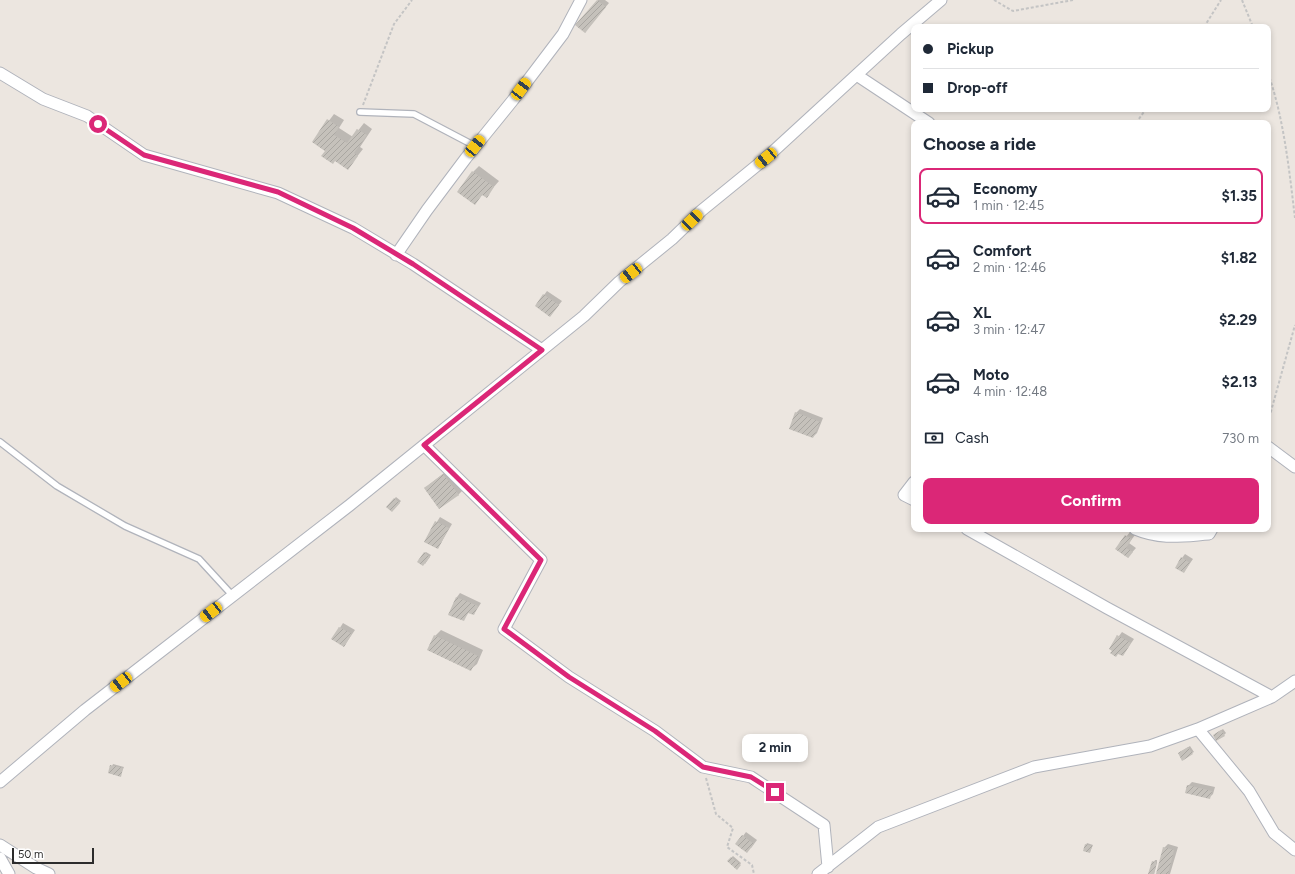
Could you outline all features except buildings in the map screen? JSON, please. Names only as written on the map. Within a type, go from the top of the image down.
[{"type":"street","points":[[396,255],[426,210],[563,34],[581,0]]},
{"type":"street","points":[[913,24],[941,0]]},
{"type":"street","points":[[0,782],[85,710],[350,505],[584,316],[619,282],[672,239],[701,211],[766,158],[858,76],[911,26]]},
{"type":"street","points":[[0,73],[43,99],[87,116],[144,155],[278,192],[353,228],[413,264],[542,350]]},
{"type":"street","points":[[858,76],[911,111]]},
{"type":"street","points":[[912,112],[924,120]]},
{"type":"street","points":[[424,445],[541,560],[504,629],[569,677],[655,731],[703,767],[751,777],[824,825],[828,867]]},
{"type":"street","points":[[1271,449],[1295,468]]},
{"type":"street","points":[[911,486],[904,494],[911,498]]},
{"type":"street","points":[[972,532],[1107,608],[1272,697]]},
{"type":"street","points":[[1142,532],[1171,538],[1209,534],[1210,532]]},
{"type":"street","points":[[818,874],[878,828],[1034,767],[1150,746],[1198,729],[1272,697],[1295,681]]},
{"type":"street","points":[[1198,729],[1249,790],[1274,833],[1295,850]]},
{"type":"street","points":[[0,845],[36,868],[49,874]]},
{"type":"street","points":[[0,858],[9,874]]},
{"type":"lane","points":[[360,112],[414,114],[475,146]]},
{"type":"lane","points":[[0,442],[57,486],[125,526],[199,560],[232,595]]},
{"type":"path","points":[[360,112],[394,24],[412,0]]},
{"type":"path","points":[[994,0],[1013,11],[1073,0]]},
{"type":"path","points":[[1206,24],[1221,0]]},
{"type":"path","points":[[1242,0],[1251,24]]},
{"type":"path","points":[[1271,82],[1275,94],[1289,172],[1295,218]]},
{"type":"path","points":[[1271,411],[1295,325]]},
{"type":"path","points":[[703,767],[716,814],[732,828],[727,847],[752,865],[754,874]]},
{"type":"route","points":[[98,124],[144,155],[278,192],[353,228],[413,264],[542,350],[424,445],[541,560],[504,629],[569,677],[655,731],[703,767],[751,777],[775,792]]}]
